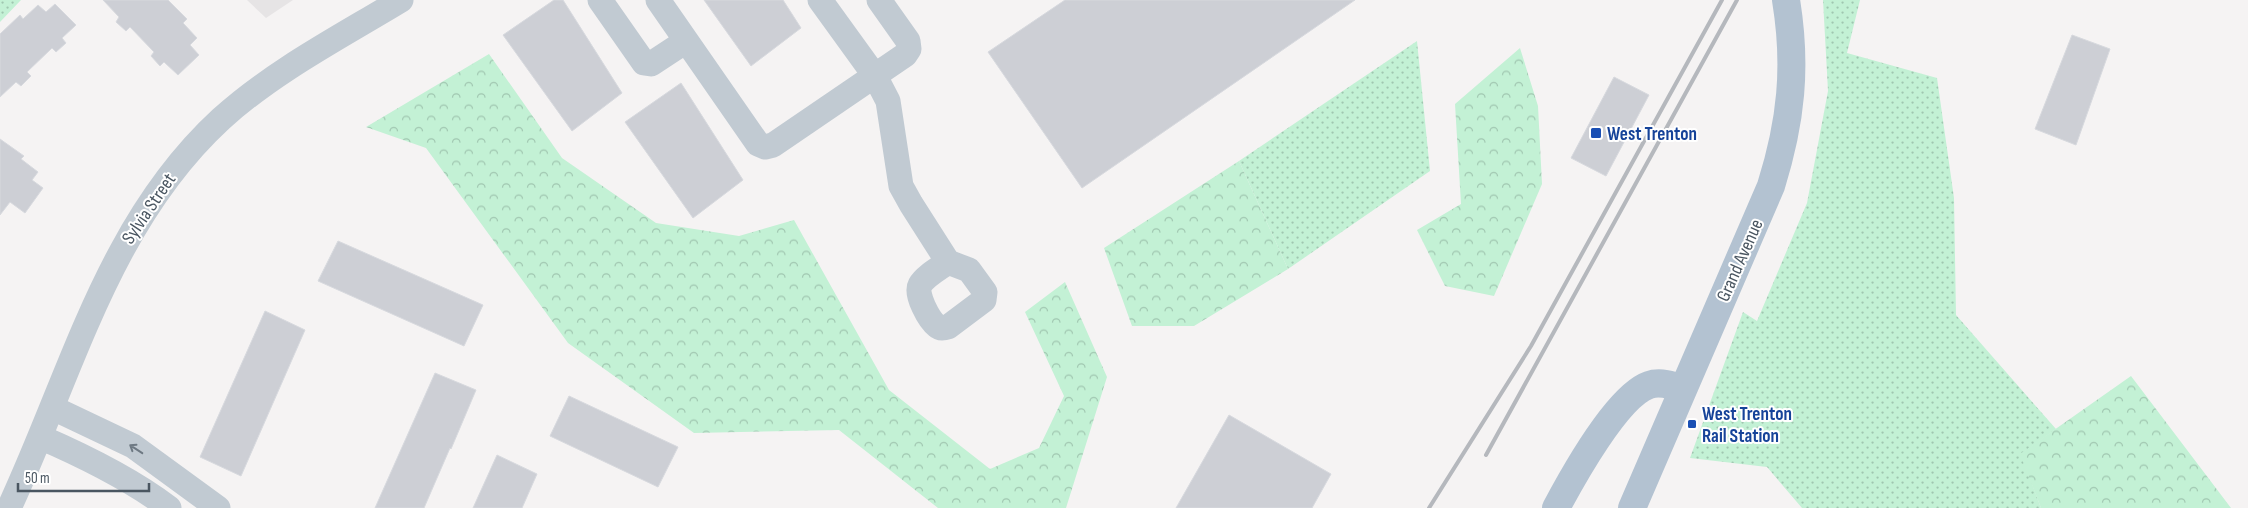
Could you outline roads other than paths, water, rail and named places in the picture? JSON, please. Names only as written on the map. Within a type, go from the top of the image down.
[{"type":"main road","name":"Grand Avenue","points":[[1632,508],[1771,186],[1782,152],[1790,111],[1793,70],[1791,28],[1786,0]]},
{"type":"main road","points":[[1556,508],[1585,456],[1611,420],[1636,391],[1659,383],[1683,389]]},
{"type":"street","name":"Sylvia Street","points":[[9,508],[115,261],[140,216],[169,175],[197,143],[247,97],[281,72],[401,0]]},
{"type":"street","points":[[600,0],[644,63],[651,64],[686,41]]},
{"type":"street","points":[[658,0],[758,144],[765,146],[773,145],[905,56],[909,49],[908,41],[879,0]]},
{"type":"street","points":[[820,0],[874,76],[888,101],[901,186],[948,262]]},
{"type":"street","points":[[53,408],[133,446],[218,508]]},
{"type":"street","points":[[40,437],[78,454],[154,496],[169,508]]},
{"type":"railway","points":[[1429,508],[1531,346],[1722,0]]},
{"type":"railway","points":[[1486,455],[1737,0]]},
{"type":"place","name":"West Trenton","points":[[1596,133]]},
{"type":"place","name":"West Trenton Rail Station","points":[[1692,424]]}]
